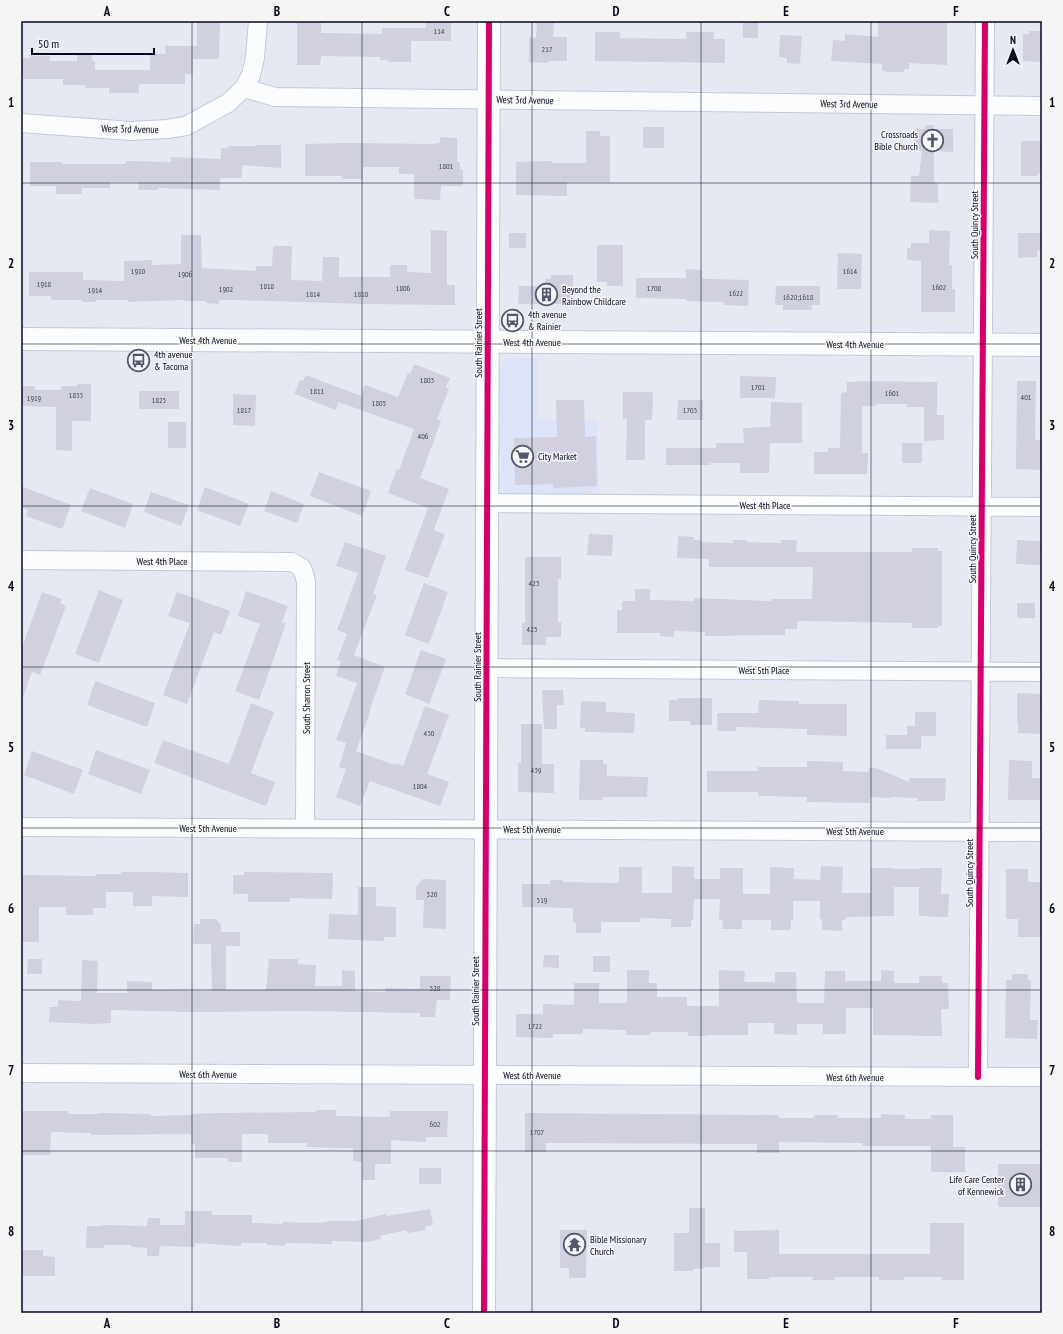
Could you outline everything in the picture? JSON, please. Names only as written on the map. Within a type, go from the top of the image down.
[{"type":"street","points":[[244,88],[251,75],[256,58],[258,21]]},
{"type":"street","name":"South Rainier Street","points":[[484,1313],[489,21]]},
{"type":"street","name":"South Quincy Street","points":[[978,1077],[985,21]]},
{"type":"street","name":"West 3rd Avenue","points":[[21,123],[131,131],[167,129],[186,126],[228,103],[244,88],[275,97],[1042,106]]},
{"type":"street","name":"West 4th Avenue","points":[[21,339],[1042,345]]},
{"type":"street","name":"West 4th Place","points":[[487,503],[1042,507]]},
{"type":"street","name":"West 4th Place","points":[[21,560],[292,562],[302,568]]},
{"type":"street","name":"South Sharron Street","points":[[302,568],[306,581],[305,828]]},
{"type":"street","name":"West 5th Place","points":[[487,668],[1042,672]]},
{"type":"street","name":"West 5th Avenue","points":[[21,827],[1042,832]]},
{"type":"street","name":"West 6th Avenue","points":[[21,1073],[1042,1077]]},
{"type":"shaded area","points":[[512,358],[537,358],[537,420],[598,420],[599,494],[499,494],[500,369],[504,361]]},
{"type":"building","points":[[197,21],[220,21],[219,59],[193,59],[193,74],[185,74],[185,84],[139,84],[139,93],[109,93],[109,88],[85,88],[85,85],[63,85],[63,79],[21,79],[21,58],[31,58],[31,56],[50,56],[50,61],[77,61],[77,55],[92,55],[92,61],[95,61],[95,70],[150,70],[150,54],[166,54],[165,46],[197,46]]},
{"type":"building","points":[[297,21],[321,21],[321,33],[382,34],[382,28],[426,28],[426,21],[451,21],[451,41],[411,41],[411,62],[388,62],[388,60],[380,60],[380,57],[321,56],[320,65],[297,65]]},
{"type":"building","points":[[537,21],[554,21],[553,37],[567,37],[567,61],[548,61],[548,63],[529,62],[529,37],[536,38]]},
{"type":"building","points":[[743,21],[758,21],[758,38],[743,38]]},
{"type":"building","points":[[878,21],[947,21],[947,65],[909,63],[909,69],[904,69],[904,72],[888,72],[882,71],[882,64],[831,61],[833,40],[845,41],[845,34],[878,37]]},
{"type":"building","points":[[1029,31],[1042,31],[1042,62],[1023,61],[1023,34],[1029,34]]},
{"type":"building","points":[[595,32],[620,32],[620,38],[685,39],[686,32],[714,32],[714,39],[725,39],[725,63],[595,61]]},
{"type":"building","points":[[780,35],[802,36],[800,64],[787,63],[787,58],[779,57]]},
{"type":"building","points":[[926,125],[934,125],[934,129],[953,129],[953,152],[934,151],[934,183],[938,183],[938,203],[910,202],[911,176],[919,176],[922,151],[914,151],[914,129],[925,129]]},
{"type":"building","points":[[643,127],[664,127],[664,148],[643,148]]},
{"type":"building","points":[[586,131],[600,131],[600,136],[610,136],[610,182],[567,182],[567,196],[516,195],[516,162],[553,161],[552,163],[586,163]]},
{"type":"building","points":[[440,137],[457,138],[457,162],[460,162],[460,169],[463,170],[463,186],[441,186],[440,200],[414,199],[414,174],[399,174],[399,167],[363,167],[363,179],[342,179],[342,176],[305,176],[305,144],[432,144],[440,143]]},
{"type":"building","points":[[1021,141],[1042,141],[1042,173],[1038,173],[1038,176],[1021,176]]},
{"type":"building","points":[[281,145],[281,168],[242,165],[242,178],[220,178],[220,190],[158,188],[158,190],[138,190],[139,182],[110,182],[110,188],[82,188],[82,194],[56,194],[56,186],[30,186],[30,162],[62,162],[62,164],[126,164],[126,161],[171,162],[171,157],[221,159],[221,148],[228,148],[228,146]]},
{"type":"building","points":[[431,230],[447,231],[447,285],[455,285],[455,305],[236,300],[219,300],[219,304],[206,303],[206,301],[183,300],[128,302],[128,300],[96,300],[96,302],[82,302],[82,300],[51,300],[51,296],[29,296],[29,272],[83,272],[83,280],[124,281],[124,261],[152,260],[152,265],[181,264],[181,235],[201,235],[202,268],[256,271],[256,266],[272,266],[273,246],[292,246],[291,280],[322,281],[323,257],[339,257],[339,277],[390,277],[390,265],[407,265],[407,272],[431,273]]},
{"type":"building","points":[[929,230],[950,231],[949,265],[952,265],[952,289],[955,289],[955,312],[921,312],[921,261],[907,260],[907,248],[911,248],[911,243],[929,243]]},
{"type":"building","points":[[509,233],[526,233],[526,248],[509,248]]},
{"type":"building","points":[[1018,233],[1042,233],[1042,251],[1037,251],[1037,257],[1018,258]]},
{"type":"building","points":[[597,245],[623,245],[623,286],[607,286],[607,282],[597,282]]},
{"type":"building","points":[[838,253],[862,254],[861,289],[837,289]]},
{"type":"building","points":[[686,269],[702,270],[702,278],[707,279],[749,280],[748,306],[724,305],[724,302],[686,301],[686,299],[636,298],[636,278],[686,278]]},
{"type":"building","name":"Beyond the Rainbow Childcare","points":[[551,275],[573,275],[573,304],[518,304],[519,286],[545,286],[545,279],[551,279]]},
{"type":"building","points":[[776,286],[820,286],[820,305],[812,305],[812,310],[783,310],[783,305],[775,305]]},
{"type":"building","points":[[414,364],[450,378],[446,387],[449,389],[437,419],[441,421],[420,478],[449,489],[434,530],[445,534],[428,578],[405,570],[428,508],[388,493],[397,469],[399,470],[414,429],[338,402],[336,410],[294,394],[300,380],[303,381],[306,375],[361,396],[365,385],[398,397],[408,373],[410,374]]},
{"type":"building","points":[[740,376],[776,377],[775,398],[740,398]]},
{"type":"building","points":[[1017,381],[1036,381],[1035,437],[1036,440],[1042,440],[1042,470],[1016,469]]},
{"type":"building","points":[[847,382],[937,382],[937,415],[944,415],[944,440],[924,441],[924,407],[907,407],[907,404],[876,404],[876,406],[862,406],[862,453],[868,453],[867,474],[814,474],[814,452],[828,452],[828,448],[840,448],[841,393],[847,392]]},
{"type":"building","points":[[77,384],[91,384],[91,421],[72,421],[72,451],[56,450],[56,407],[21,406],[21,386],[35,386],[35,390],[61,390],[61,386],[77,386]]},
{"type":"building","points":[[139,391],[179,391],[179,409],[139,409]]},
{"type":"building","points":[[623,392],[653,392],[652,420],[645,420],[645,460],[626,460],[627,419],[623,419]]},
{"type":"building","points":[[233,394],[256,395],[255,426],[233,425]]},
{"type":"building","points":[[556,400],[584,400],[585,437],[596,436],[597,486],[554,488],[553,484],[515,485],[514,438],[557,437]]},
{"type":"building","points":[[678,400],[703,400],[703,420],[677,420]]},
{"type":"building","points":[[771,402],[802,403],[802,443],[770,443],[769,473],[740,473],[740,463],[666,465],[666,448],[716,448],[716,443],[744,443],[743,428],[770,427]]},
{"type":"building","points":[[168,422],[186,422],[186,448],[168,448]]},
{"type":"building","points":[[902,443],[922,443],[922,463],[902,463]]},
{"type":"building","points":[[319,472],[371,491],[362,516],[310,496]]},
{"type":"building","points":[[21,486],[71,505],[62,529],[26,516],[28,510],[21,507]]},
{"type":"building","points":[[205,487],[249,504],[240,526],[197,510]]},
{"type":"building","points":[[90,488],[133,504],[125,528],[81,511]]},
{"type":"building","points":[[271,491],[304,504],[297,523],[264,511]]},
{"type":"building","points":[[151,492],[189,505],[181,526],[144,512]]},
{"type":"building","points":[[589,534],[613,535],[612,556],[587,555]]},
{"type":"building","points":[[678,536],[694,537],[694,540],[701,540],[701,542],[733,543],[733,540],[747,540],[747,542],[781,543],[781,540],[797,540],[796,552],[912,552],[912,548],[938,548],[938,551],[942,551],[942,626],[938,626],[938,628],[912,628],[912,623],[797,621],[797,629],[785,629],[785,635],[705,636],[705,632],[674,631],[674,637],[660,636],[660,633],[617,633],[617,610],[622,610],[622,601],[635,601],[635,589],[650,589],[650,600],[694,601],[694,598],[771,601],[771,599],[812,599],[813,567],[709,567],[709,559],[677,558]]},
{"type":"building","points":[[1017,540],[1041,541],[1040,565],[1016,564]]},
{"type":"building","points":[[345,542],[386,556],[373,594],[377,595],[354,655],[385,667],[356,751],[395,765],[396,763],[403,766],[425,706],[449,715],[427,774],[449,782],[440,806],[370,781],[360,806],[336,797],[346,769],[339,767],[346,743],[336,740],[357,683],[336,676],[341,661],[337,660],[347,634],[337,630],[358,573],[336,566]]},
{"type":"building","points":[[525,557],[561,557],[561,579],[558,579],[558,622],[561,622],[561,637],[546,637],[546,645],[522,645],[522,623],[525,623]]},
{"type":"building","points":[[424,583],[448,592],[429,644],[405,635]]},
{"type":"building","points":[[99,590],[123,600],[99,663],[75,654]]},
{"type":"building","points":[[246,591],[288,606],[282,622],[286,623],[259,700],[235,691],[260,624],[238,616]]},
{"type":"building","points":[[42,592],[62,599],[60,603],[66,606],[40,675],[32,672],[21,699],[21,650]]},
{"type":"building","points":[[177,592],[230,611],[221,635],[214,632],[187,704],[163,695],[190,623],[168,616]]},
{"type":"building","points":[[1017,603],[1035,603],[1035,618],[1017,618]]},
{"type":"building","points":[[421,650],[446,659],[429,704],[405,694]]},
{"type":"building","points":[[95,681],[155,703],[147,727],[87,705]]},
{"type":"building","points":[[542,690],[563,690],[564,705],[557,705],[557,729],[544,729]]},
{"type":"building","points":[[1017,693],[1041,694],[1040,734],[1018,733]]},
{"type":"building","points":[[678,698],[712,698],[712,725],[691,725],[690,721],[669,721],[669,700],[678,700]]},
{"type":"building","points":[[759,700],[799,701],[799,704],[847,704],[847,736],[807,735],[807,729],[736,727],[736,731],[718,731],[717,713],[758,713]]},
{"type":"building","points":[[581,701],[606,702],[606,712],[635,713],[634,733],[585,732],[585,728],[580,728]]},
{"type":"building","points":[[251,703],[274,712],[251,773],[275,782],[266,806],[154,763],[163,740],[229,764]]},
{"type":"building","points":[[915,712],[936,712],[936,736],[921,736],[921,749],[886,749],[886,735],[907,735],[907,726],[915,726]]},
{"type":"building","points":[[521,724],[542,724],[542,764],[554,764],[554,793],[518,792],[518,763],[521,763]]},
{"type":"building","points":[[96,750],[150,770],[141,794],[88,774]]},
{"type":"building","points":[[32,751],[83,770],[74,794],[24,775]]},
{"type":"building","points":[[580,760],[603,760],[603,764],[607,764],[607,776],[648,777],[647,797],[603,797],[603,800],[579,800]]},
{"type":"building","points":[[1009,760],[1032,761],[1032,778],[1040,778],[1040,800],[1008,800]]},
{"type":"building","points":[[807,761],[843,762],[843,771],[868,772],[869,768],[876,768],[909,782],[909,778],[946,778],[945,801],[917,801],[918,798],[870,797],[870,803],[807,802],[807,797],[759,796],[758,792],[707,792],[707,771],[758,771],[758,767],[807,767]]},
{"type":"building","points":[[672,866],[694,867],[694,879],[720,879],[720,868],[743,868],[743,894],[770,894],[770,867],[794,868],[794,879],[820,880],[821,866],[843,867],[842,893],[871,893],[871,868],[942,868],[941,894],[949,894],[948,917],[919,916],[919,887],[894,887],[894,916],[846,917],[846,920],[842,920],[842,931],[822,930],[822,919],[820,919],[820,901],[793,901],[793,920],[791,920],[791,930],[771,930],[771,920],[742,920],[742,929],[722,929],[723,920],[719,920],[720,899],[694,899],[693,920],[691,920],[691,927],[671,927],[671,919],[640,918],[640,922],[601,922],[601,933],[576,933],[576,923],[573,923],[573,908],[522,907],[522,884],[550,884],[550,880],[563,880],[563,882],[619,883],[619,867],[642,867],[642,893],[672,893]]},
{"type":"building","points":[[1006,869],[1028,869],[1028,882],[1040,882],[1040,887],[1042,887],[1042,937],[1018,937],[1018,919],[1006,919]]},
{"type":"building","points":[[121,872],[188,873],[188,897],[152,896],[152,906],[133,906],[133,892],[106,892],[106,908],[93,908],[93,915],[66,915],[66,907],[39,907],[39,942],[21,942],[21,875],[96,876],[96,874],[121,874]]},
{"type":"building","points":[[244,872],[333,873],[332,899],[290,898],[290,902],[248,902],[248,894],[233,894],[233,875],[244,875]]},
{"type":"building","points":[[423,879],[446,880],[446,929],[423,928],[424,900],[416,900],[416,886]]},
{"type":"building","points":[[358,887],[376,887],[376,906],[396,907],[396,937],[384,937],[384,941],[328,939],[329,914],[358,915]]},
{"type":"building","points":[[200,919],[216,919],[221,925],[221,932],[240,932],[240,946],[226,946],[226,990],[266,990],[269,959],[298,959],[298,964],[316,965],[315,986],[342,986],[342,970],[355,971],[355,991],[385,992],[386,988],[420,989],[420,976],[451,976],[450,1000],[437,1000],[435,1017],[420,1017],[420,1013],[299,1011],[191,1012],[111,1010],[111,1023],[92,1024],[49,1022],[50,1007],[58,1007],[58,1000],[81,1001],[82,960],[98,961],[97,993],[127,993],[127,981],[152,982],[152,990],[212,991],[211,944],[193,944],[194,924],[200,924]]},
{"type":"building","points":[[544,955],[559,955],[559,968],[543,967]]},
{"type":"building","points":[[593,956],[610,956],[610,972],[593,972]]},
{"type":"building","points":[[28,959],[42,959],[42,974],[27,974]]},
{"type":"building","points":[[627,970],[649,970],[649,983],[657,983],[657,997],[687,997],[687,1006],[719,1006],[719,970],[745,971],[744,982],[775,982],[775,972],[796,972],[797,1003],[824,1003],[825,971],[845,971],[845,981],[881,981],[881,970],[894,971],[894,983],[919,983],[919,976],[942,976],[942,983],[948,983],[949,1009],[941,1009],[942,1036],[873,1035],[873,1008],[846,1008],[846,1034],[823,1034],[823,1024],[797,1024],[797,1035],[774,1034],[774,1023],[748,1023],[748,1035],[688,1036],[688,1032],[650,1032],[650,1035],[626,1035],[626,1030],[583,1029],[583,1034],[553,1034],[553,1038],[516,1037],[516,1014],[543,1014],[543,1004],[574,1005],[574,983],[599,983],[599,1003],[627,1003]]},
{"type":"building","points":[[1012,974],[1028,974],[1028,980],[1031,980],[1030,1020],[1038,1020],[1037,1039],[1005,1038],[1006,980],[1012,980]]},
{"type":"building","points":[[316,1110],[336,1110],[336,1116],[390,1117],[390,1111],[448,1111],[447,1137],[426,1137],[426,1142],[391,1140],[391,1164],[375,1164],[375,1180],[362,1180],[362,1162],[353,1161],[353,1148],[307,1147],[307,1143],[268,1143],[268,1134],[242,1134],[242,1162],[228,1162],[228,1158],[195,1158],[195,1144],[192,1144],[191,1134],[91,1135],[91,1133],[51,1132],[50,1155],[21,1155],[21,1111],[68,1111],[68,1114],[151,1114],[151,1116],[217,1113],[316,1112]]},
{"type":"building","points":[[525,1113],[779,1115],[779,1118],[814,1118],[814,1115],[838,1115],[838,1118],[881,1118],[881,1114],[905,1115],[905,1119],[931,1119],[931,1115],[953,1115],[953,1147],[965,1147],[965,1172],[931,1172],[931,1146],[862,1146],[862,1143],[779,1142],[779,1153],[757,1153],[757,1144],[546,1143],[546,1152],[525,1152]]},
{"type":"building","name":"Life Care Center of Kennewick","points":[[998,1164],[1042,1164],[1042,1207],[998,1207]]},
{"type":"building","points":[[419,1168],[441,1168],[441,1184],[419,1184]]},
{"type":"building","points":[[689,1208],[705,1208],[705,1243],[720,1243],[720,1267],[705,1267],[693,1269],[693,1271],[674,1271],[674,1233],[689,1233]]},
{"type":"building","points":[[430,1209],[433,1225],[425,1227],[426,1230],[407,1233],[406,1230],[380,1236],[381,1239],[367,1242],[332,1241],[332,1244],[286,1243],[285,1246],[267,1245],[267,1243],[241,1243],[241,1246],[195,1243],[195,1247],[160,1246],[159,1256],[147,1256],[147,1248],[131,1247],[131,1245],[104,1245],[104,1248],[86,1248],[87,1226],[147,1226],[148,1218],[160,1218],[160,1225],[185,1225],[185,1211],[212,1211],[212,1215],[252,1215],[252,1223],[283,1224],[283,1222],[314,1223],[327,1221],[356,1221],[386,1214],[386,1216]]},
{"type":"building","points":[[930,1223],[964,1223],[964,1280],[942,1280],[942,1277],[904,1277],[904,1280],[879,1280],[879,1277],[835,1277],[835,1280],[812,1280],[813,1277],[769,1277],[769,1279],[747,1279],[747,1252],[734,1252],[734,1231],[779,1230],[779,1254],[930,1254]]},
{"type":"building","name":"Bible Missionary Church","points":[[560,1230],[587,1230],[586,1278],[569,1278],[569,1268],[560,1268]]},
{"type":"building","points":[[21,1250],[43,1250],[43,1256],[55,1257],[55,1276],[21,1276]]},
{"type":"cycle path","points":[[484,1313],[489,21]]},
{"type":"cycle path","points":[[978,1077],[985,21]]},
{"type":"place","name":"Crossroads Bible Church","points":[[933,140]]},
{"type":"place","name":"Beyond the Rainbow Childcare","points":[[546,295]]},
{"type":"place","name":"4th avenue & Rainier","points":[[513,320]]},
{"type":"place","name":"4th avenue & Tacoma","points":[[138,360]]},
{"type":"place","name":"City Market","points":[[523,456]]},
{"type":"place","name":"Life Care Center of Kennewick","points":[[1020,1185]]},
{"type":"place","name":"Bible Missionary Church","points":[[574,1245]]}]
